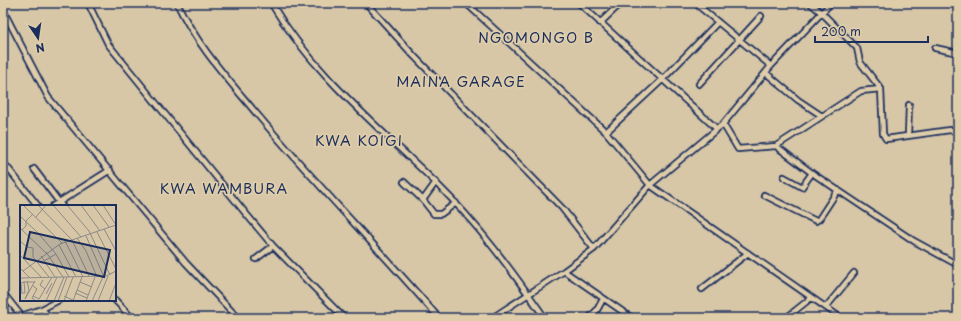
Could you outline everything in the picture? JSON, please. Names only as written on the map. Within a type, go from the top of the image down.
[{"type":"street","points":[[88,3],[113,50],[273,246],[344,318]]},
{"type":"street","points":[[177,3],[197,41],[284,146],[416,290],[439,318]]},
{"type":"street","points":[[271,3],[310,59],[357,109],[436,182],[456,203],[529,293],[546,318]]},
{"type":"street","points":[[366,3],[414,56],[562,208],[594,249]]},
{"type":"street","points":[[466,3],[606,132],[650,185],[841,318]]},
{"type":"street","points":[[579,3],[717,129]]},
{"type":"street","points":[[600,23],[621,3]]},
{"type":"street","points":[[695,3],[771,66]]},
{"type":"street","points":[[810,3],[857,48],[860,62],[881,89],[884,137],[889,139],[950,130],[958,132]]},
{"type":"street","points":[[492,318],[564,271],[594,249],[650,185],[723,124],[771,66],[831,3]]},
{"type":"street","points":[[3,10],[48,96],[186,263],[238,318]]},
{"type":"street","points":[[699,84],[738,39],[761,16]]},
{"type":"street","points":[[606,132],[663,79],[718,22]]},
{"type":"street","points":[[935,48],[958,53]]},
{"type":"street","points":[[766,73],[798,100],[822,116]]},
{"type":"street","points":[[723,124],[738,150],[776,146],[861,91],[881,89]]},
{"type":"street","points":[[908,136],[909,105]]},
{"type":"street","points":[[776,146],[812,173],[914,241],[958,265]]},
{"type":"street","points":[[3,162],[37,205]]},
{"type":"street","points":[[34,169],[61,204],[110,170]]},
{"type":"street","points":[[784,177],[802,187],[812,173]]},
{"type":"street","points":[[404,182],[423,200],[430,211],[438,214],[456,203]]},
{"type":"street","points":[[423,200],[436,182]]},
{"type":"street","points":[[764,195],[816,221],[819,219],[838,190]]},
{"type":"street","points":[[256,258],[273,246]]},
{"type":"street","points":[[702,289],[748,253]]},
{"type":"street","points":[[564,271],[632,318]]},
{"type":"street","points":[[826,307],[854,273]]},
{"type":"street","points":[[3,293],[22,317],[57,301]]},
{"type":"street","points":[[786,318],[811,298]]},
{"type":"street","points":[[589,318],[597,310],[603,299]]},
{"type":"street","points":[[116,301],[132,318]]},
{"type":"street","points":[[42,309],[50,318]]},
{"type":"district","name":"NGOMONGO B","points":[[536,38]]},
{"type":"district","name":"MAINA GARAGE","points":[[461,82]]},
{"type":"district","name":"KWA KOIGI","points":[[359,141]]},
{"type":"district","name":"KWA WAMBURA","points":[[224,189]]}]
